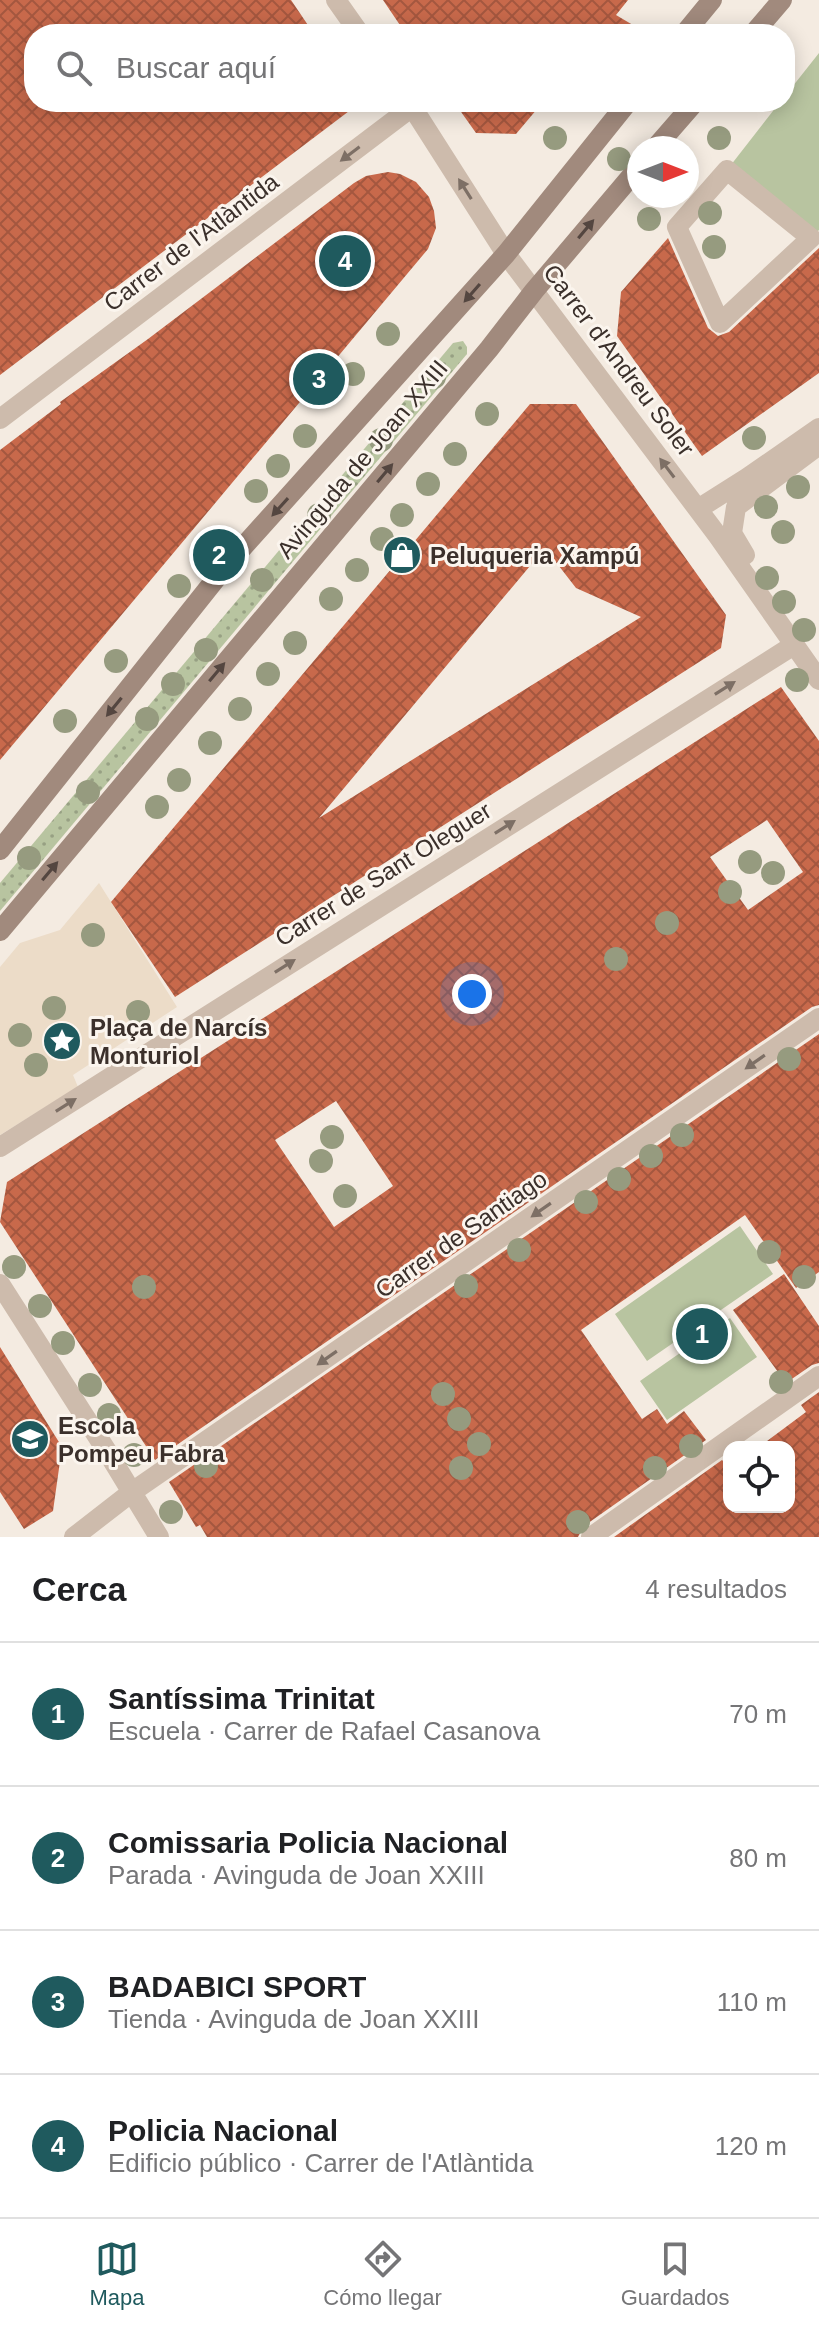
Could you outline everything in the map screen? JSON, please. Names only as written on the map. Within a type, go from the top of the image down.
[{"type":"street","points":[[336,0],[353,24]]},
{"type":"street","points":[[692,24],[712,0]]},
{"type":"street","points":[[762,24],[782,0]]},
{"type":"street","name":"Carrer de l'Atlàntida","points":[[0,419],[401,112]]},
{"type":"street","name":"Carrer d'Andreu Soler","points":[[416,112],[506,254],[698,509],[819,680]]},
{"type":"street","name":"Avinguda de Joan XXIII","points":[[0,850],[226,566],[506,254],[620,112]]},
{"type":"street","points":[[665,136],[686,112]]},
{"type":"street","points":[[727,170],[811,238],[720,323],[677,227],[727,170]]},
{"type":"street","name":"Avinguda de Joan XXIII","points":[[0,931],[627,181]]},
{"type":"street","points":[[698,509],[819,428]]},
{"type":"street","points":[[819,445],[742,501],[736,507],[732,524],[735,541],[819,658]]},
{"type":"street","name":"Carrer de Sant Oleguer","points":[[0,1147],[794,645]]},
{"type":"street","name":"Carrer de Santiago","points":[[74,1537],[132,1492],[819,1018]]},
{"type":"street","points":[[0,1284],[159,1537]]},
{"type":"street","points":[[591,1537],[819,1376]]},
{"type":"green space","points":[[819,53],[819,230],[811,238],[727,170],[772,112],[795,112],[795,83]]},
{"type":"green space","points":[[463,341],[467,354],[0,911],[0,883],[453,343]]},
{"type":"green space","points":[[740,1226],[773,1274],[647,1361],[615,1314]]},
{"type":"green space","points":[[730,1318],[757,1357],[667,1420],[640,1381]]},
{"type":"shaded area","name":"Plaça de Narcís Monturiol","points":[[99,883],[177,1007],[73,1075],[78,1087],[0,1135],[0,967],[20,943],[60,930]]},
{"type":"building","points":[[0,0],[291,0],[307,24],[24,24],[24,112],[348,112],[0,375]]},
{"type":"building","points":[[383,0],[628,0],[616,15],[631,24],[399,24]]},
{"type":"building","points":[[461,112],[535,112],[516,134],[476,133]]},
{"type":"building","points":[[388,172],[416,182],[429,197],[436,228],[428,249],[0,760],[0,450],[354,183],[366,176]]},
{"type":"building","points":[[668,238],[708,328],[718,336],[729,332],[819,248],[819,373],[702,456],[617,336],[621,292]]},
{"type":"building","points":[[530,404],[576,404],[726,615],[721,648],[175,997],[111,902]],"holes":[[[545,548],[576,588],[641,617],[319,818]]]},
{"type":"building","points":[[781,687],[819,741],[819,1005],[155,1460],[0,1222],[7,1182]],"holes":[[[767,820],[803,872],[748,910],[710,857]],[[336,1101],[393,1186],[334,1227],[275,1140]]]},
{"type":"building","points":[[819,1034],[819,1272],[796,1288],[745,1215],[581,1330],[642,1419],[657,1409],[667,1424],[684,1411],[706,1440],[584,1526],[578,1537],[207,1537],[200,1525],[196,1527],[169,1482]]},
{"type":"building","points":[[784,1274],[819,1326],[819,1363],[786,1383],[733,1310]]},
{"type":"building","name":"Escola Pompeu Fabra","points":[[0,1347],[62,1447],[53,1511],[24,1529],[0,1492]]},
{"type":"building","points":[[819,1392],[819,1537],[614,1537],[722,1460],[723,1513],[795,1513],[795,1441],[767,1441],[806,1412],[801,1405]]},
{"type":"place","name":"Policia Nacional","points":[[345,261]]},
{"type":"place","name":"BADABICI SPORT","points":[[319,379]]},
{"type":"place","name":"Comissaria Policia Nacional","points":[[219,555]]},
{"type":"place","name":"Peluqueria Xampú","points":[[402,555]]},
{"type":"place","name":"Plaça de Narcís Monturiol","points":[[62,1041]]},
{"type":"place","name":"Santíssima Trinitat","points":[[702,1334]]},
{"type":"place","name":"Escola Pompeu Fabra","points":[[30,1439]]}]
